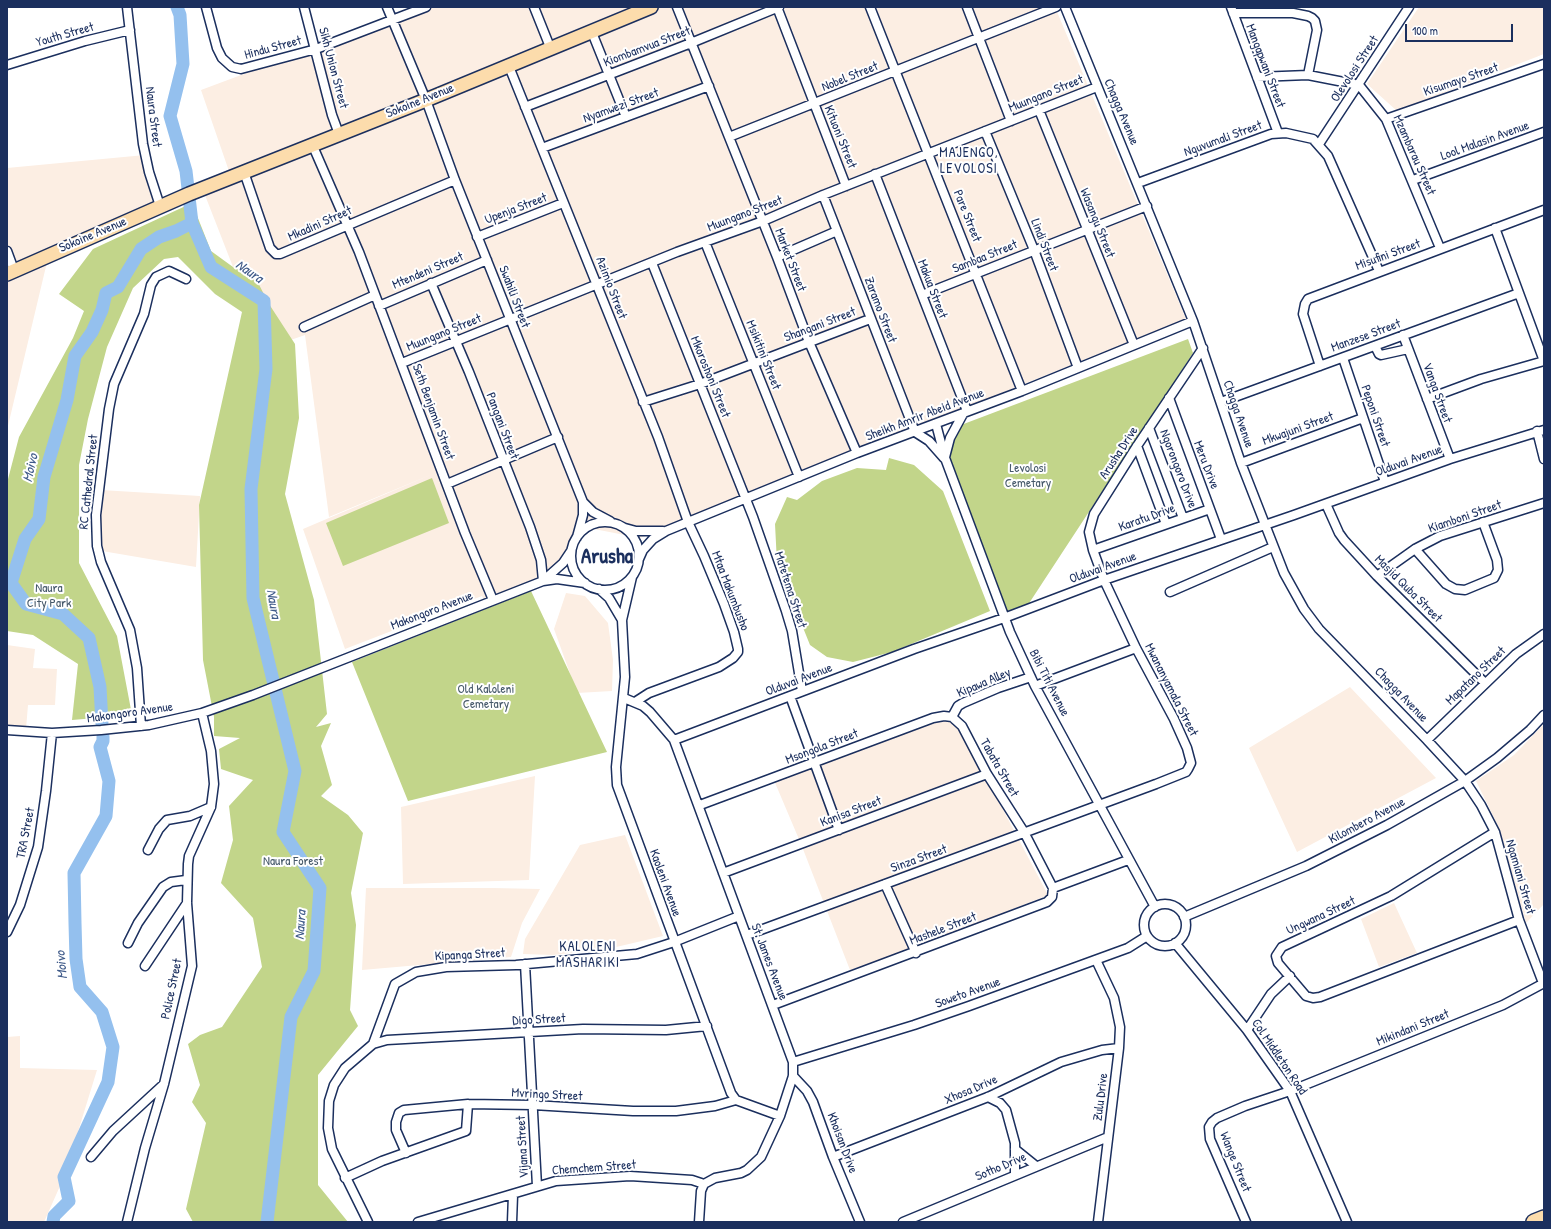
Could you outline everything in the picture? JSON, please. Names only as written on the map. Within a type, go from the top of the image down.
[{"type":"highway","points":[[1534,1222],[1544,1218]]},
{"type":"main road","name":"Sokoine Avenue","points":[[11,272],[184,195],[426,100],[508,64],[651,7]]},
{"type":"street","name":"Naura Street","points":[[127,7],[143,144],[149,172],[160,206]]},
{"type":"street","name":"Hindu Street","points":[[206,7],[217,48],[222,58],[232,67],[241,69],[257,66],[316,49]]},
{"type":"street","name":"Sikh Union Street","points":[[304,7],[332,115],[339,134]]},
{"type":"street","name":"Swahili Street","points":[[387,7],[426,100],[477,237],[583,502],[583,515],[577,537]]},
{"type":"street","points":[[316,49],[426,7]]},
{"type":"street","points":[[534,7],[550,47]]},
{"type":"street","name":"Market Street","points":[[677,7],[777,257],[809,342],[857,453]]},
{"type":"street","name":"Kiombamvua Street","points":[[525,107],[691,43],[778,7]]},
{"type":"street","name":"Kituoni Street","points":[[778,7],[846,186]]},
{"type":"street","name":"Pare Street","points":[[870,7],[930,154],[1022,391]]},
{"type":"street","points":[[967,7],[1011,121]]},
{"type":"street","name":"Nobel Street","points":[[729,136],[896,72],[1056,7]]},
{"type":"street","name":"Chagga Avenue","points":[[1065,7],[1193,321],[1241,463],[1284,573],[1298,599],[1319,629],[1465,781]]},
{"type":"street","name":"Olevolosi Street","points":[[1319,144],[1409,7]]},
{"type":"street","points":[[1232,10],[1294,10],[1308,16],[1315,22],[1316,25],[1308,75]]},
{"type":"street","name":"Mangapwani Street","points":[[1232,10],[1278,133]]},
{"type":"street","name":"Youth Street","points":[[7,65],[85,41],[130,30]]},
{"type":"street","points":[[591,30],[626,117]]},
{"type":"street","name":"Azimio Street","points":[[508,64],[643,402],[688,522]]},
{"type":"street","name":"Kisumayo Street","points":[[1386,119],[1544,64]]},
{"type":"street","points":[[1257,78],[1308,75],[1359,85]]},
{"type":"street","name":"Mzambarau Street","points":[[1359,85],[1386,119],[1413,180],[1440,248]]},
{"type":"street","name":"Nyamwezi Street","points":[[542,148],[709,86]]},
{"type":"street","name":"Muungano Street","points":[[402,363],[1097,87]]},
{"type":"street","name":"Wasangu Street","points":[[1039,110],[1086,230],[1134,345]]},
{"type":"street","name":"Lindi Street","points":[[985,131],[1034,250],[1078,368]]},
{"type":"street","name":"Lool Malasin Avenue","points":[[1413,180],[1544,132]]},
{"type":"street","name":"Nguvumali Street","points":[[1138,183],[1257,138],[1278,133],[1303,136],[1313,139],[1319,144]]},
{"type":"street","name":"Seth Benjamin Street","points":[[312,144],[347,224],[493,600]]},
{"type":"street","points":[[1319,144],[1333,166],[1379,271]]},
{"type":"street","name":"Mkadini Street","points":[[244,172],[270,248],[276,254],[283,253],[347,224],[455,180]]},
{"type":"street","name":"Makua Street","points":[[875,174],[922,295],[965,413]]},
{"type":"street","name":"Zaramo Street","points":[[823,195],[915,432]]},
{"type":"street","name":"Upenja Street","points":[[477,237],[563,204]]},
{"type":"street","name":"Sambaa Street","points":[[922,295],[1146,206]]},
{"type":"street","name":"Misufini Street","points":[[1320,366],[1303,314],[1305,304],[1313,296],[1544,210]]},
{"type":"street","points":[[1427,399],[1482,379],[1544,361],[1495,228]]},
{"type":"street","points":[[777,257],[837,231]]},
{"type":"street","name":"Msikitini Street","points":[[705,242],[799,477]]},
{"type":"street","points":[[7,251],[11,272]]},
{"type":"street","name":"Mtendeni Street","points":[[379,306],[487,260]]},
{"type":"street","name":"Mkoroshoni Street","points":[[652,263],[746,499]]},
{"type":"street","name":"RC Cathedral Street","points":[[142,726],[137,668],[130,630],[97,546],[96,515],[109,409],[114,384],[144,314],[151,285],[156,277],[169,271],[186,279]]},
{"type":"street","name":"Pangani Street","points":[[431,283],[533,537],[541,560],[543,581]]},
{"type":"street","name":"Manzese Street","points":[[1221,402],[1520,293]]},
{"type":"street","points":[[304,327],[375,295]]},
{"type":"street","name":"Shangani Street","points":[[643,402],[700,384],[870,319]]},
{"type":"street","name":"Sheikh Amrir Abeid Avenue","points":[[666,531],[857,453],[1022,391],[1193,321]]},
{"type":"street","name":"Vanga Street","points":[[1403,335],[1450,459]]},
{"type":"street","points":[[1375,346],[1381,355],[1408,349]]},
{"type":"street","name":"Arusha Drive","points":[[1104,580],[1093,550],[1089,532],[1094,514],[1137,446],[1203,348]]},
{"type":"street","name":"Peponi Street","points":[[1343,358],[1385,482]]},
{"type":"street","name":"Meru Drive","points":[[1169,398],[1221,539]]},
{"type":"street","points":[[945,458],[950,438],[965,413]]},
{"type":"street","name":"Mkwajuni Street","points":[[1241,463],[1364,418]]},
{"type":"street","name":"Bibi Titi Avenue","points":[[936,424],[945,458],[1004,618],[1035,686],[1128,860],[1155,907]]},
{"type":"street","name":"Ngorongoro Drive","points":[[1149,428],[1183,518]]},
{"type":"street","points":[[1541,430],[1544,459]]},
{"type":"street","name":"Olduvai Avenue","points":[[674,740],[914,649],[1004,618],[1104,580],[1326,504],[1450,459],[1541,430]]},
{"type":"street","points":[[915,432],[929,441],[945,458]]},
{"type":"street","points":[[447,484],[558,437]]},
{"type":"street","points":[[1137,446],[1166,524]]},
{"type":"street","name":"Matetema Street","points":[[746,499],[786,610],[792,631],[802,692]]},
{"type":"street","name":"Swahili Street","points":[[583,502],[593,512],[615,524]]},
{"type":"street","name":"Kiamboni Street","points":[[1377,576],[1415,549],[1440,536],[1544,503]]},
{"type":"street","name":"Masjid Quba Street","points":[[1326,504],[1339,534],[1377,576],[1486,683]]},
{"type":"street","name":"Karatu Drive","points":[[1093,550],[1210,509]]},
{"type":"street","points":[[543,581],[563,563],[571,551],[577,537],[584,529],[594,524],[604,522],[636,531],[666,531]]},
{"type":"street","name":"Mtaa Makumbusho","points":[[635,702],[649,693],[719,667],[733,658],[738,652],[734,632],[724,604],[688,522]]},
{"type":"street","points":[[1415,549],[1446,584],[1455,589],[1465,590],[1494,578],[1498,570],[1497,560],[1483,522]]},
{"type":"street","points":[[624,528],[636,541],[639,559]]},
{"type":"street","points":[[571,551],[574,569],[585,583],[599,589],[610,589],[620,586],[632,577],[643,550],[653,539],[666,531]]},
{"type":"street","points":[[1170,592],[1273,547]]},
{"type":"street","name":"Kaoleni Avenue","points":[[632,577],[622,620],[625,658],[624,698],[616,767],[617,785],[731,1093],[736,1100]]},
{"type":"street","name":"Makongoro Avenue","points":[[7,730],[52,733],[101,730],[142,726],[202,713],[253,695],[543,581],[571,580],[585,583]]},
{"type":"street","name":"Mwananyamala Street","points":[[1099,804],[1186,772],[1190,763],[1187,748],[1174,719],[1136,648],[1104,580]]},
{"type":"street","name":"Kaoleni Avenue","points":[[599,589],[609,598],[622,620]]},
{"type":"street","name":"Mapatano Street","points":[[1427,740],[1516,654],[1544,634]]},
{"type":"street","points":[[1035,686],[1136,648]]},
{"type":"street","name":"Kipawa Alley","points":[[952,717],[958,706],[962,703],[1031,677]]},
{"type":"street","points":[[790,696],[839,830]]},
{"type":"street","name":"St. James Avenue","points":[[624,698],[635,702],[650,712],[674,740],[700,805],[723,873],[793,1062],[793,1076],[780,1116],[764,1150],[753,1166],[741,1173],[715,1178],[704,1184]]},
{"type":"street","name":"Police Street","points":[[127,1222],[145,1148],[164,1084],[192,966],[186,880],[189,856],[211,807],[214,784],[211,751],[202,713]]},
{"type":"street","name":"Kilombero Avenue","points":[[1184,917],[1306,866],[1387,825],[1465,781],[1497,758],[1530,730],[1544,715]]},
{"type":"street","name":"Msongola Street","points":[[700,805],[933,718],[944,716],[952,717]]},
{"type":"street","name":"Tabata Street","points":[[952,717],[962,726],[987,774],[1024,832]]},
{"type":"street","name":"TRA Street","points":[[7,932],[20,906],[38,847],[52,733]]},
{"type":"street","name":"Kanisa Street","points":[[723,873],[987,774]]},
{"type":"street","name":"Ngamiani Street","points":[[1465,781],[1481,805],[1495,832],[1519,920],[1544,983]]},
{"type":"street","name":"Sinza Street","points":[[747,935],[1099,804]]},
{"type":"street","points":[[148,850],[159,829],[167,820],[190,816],[211,807]]},
{"type":"street","points":[[1024,832],[1053,888],[1128,860]]},
{"type":"street","name":"Ungwana Street","points":[[1495,832],[1391,896],[1282,947],[1276,956],[1278,963],[1306,996],[1313,998],[1320,997],[1519,920]]},
{"type":"street","points":[[128,943],[154,897],[163,887],[171,882],[186,880]]},
{"type":"street","points":[[885,884],[916,953]]},
{"type":"street","name":"Mashele Street","points":[[773,1005],[916,953],[1047,902],[1052,897],[1053,888]]},
{"type":"street","points":[[146,966],[187,903]]},
{"type":"street","points":[[1162,905],[1175,907],[1184,917],[1185,929],[1180,939],[1175,943],[1168,946],[1160,945],[1152,942],[1147,936],[1145,931],[1145,920],[1147,915],[1155,907],[1162,905]]},
{"type":"street","name":"Kipanga Street","points":[[368,1222],[332,1149],[328,1128],[329,1101],[334,1084],[345,1068],[373,1044],[395,984],[416,972],[446,967],[525,964],[637,954],[674,942],[739,916]]},
{"type":"street","name":"Soweto Avenue","points":[[793,1062],[914,1025],[1128,948],[1147,936]]},
{"type":"street","name":"Col Middleton Road","points":[[1175,943],[1247,1030],[1290,1091],[1347,1222]]},
{"type":"street","name":"Zulu Drive","points":[[1096,960],[1105,977],[1118,1014],[1119,1048],[1098,1222]]},
{"type":"street","name":"Vijana Street","points":[[525,964],[537,1186]]},
{"type":"street","points":[[1247,1030],[1270,994],[1290,976]]},
{"type":"street","name":"Mikindani Street","points":[[1290,1091],[1503,1005],[1544,983]]},
{"type":"street","name":"Digo Street","points":[[373,1044],[387,1040],[582,1029],[666,1030],[706,1026]]},
{"type":"street","name":"Xhosa Drive","points":[[833,1157],[988,1097],[1061,1062],[1102,1050],[1119,1048]]},
{"type":"street","name":"Khoisan Drive","points":[[793,1076],[807,1091],[814,1102],[833,1157],[860,1222]]},
{"type":"street","points":[[91,1157],[119,1125],[164,1084]]},
{"type":"street","name":"Wange Street","points":[[1246,1222],[1210,1139],[1209,1127],[1217,1118],[1245,1106],[1290,1091]]},
{"type":"street","points":[[988,1097],[1000,1103],[1006,1110],[1015,1142],[1015,1174]]},
{"type":"street","points":[[736,1100],[780,1116]]},
{"type":"street","name":"Mvringo Street","points":[[406,1153],[396,1130],[396,1118],[399,1113],[404,1110],[468,1104],[533,1105],[633,1111],[676,1111],[715,1106],[736,1100]]},
{"type":"street","points":[[345,1178],[382,1161],[466,1131],[468,1104]]},
{"type":"street","name":"Sotho Drive","points":[[904,1222],[1015,1174],[1108,1137]]},
{"type":"street","points":[[1015,1148],[1036,1166]]},
{"type":"street","name":"Chemchem Street","points":[[418,1222],[429,1220],[556,1181],[630,1176],[692,1180],[704,1184]]},
{"type":"street","points":[[699,1222],[701,1190],[704,1184]]},
{"type":"street","points":[[512,1222],[513,1195]]},
{"type":"shaded area","points":[[423,7],[1055,7],[1186,319],[640,538],[589,528],[541,580],[484,600],[482,596],[345,649],[303,529],[435,473],[329,517],[305,335],[265,349],[203,190],[231,177],[201,90]]},
{"type":"shaded area","points":[[1419,7],[1544,7],[1544,54],[1397,111],[1367,84]]},
{"type":"shaded area","points":[[145,155],[154,211],[48,258],[7,430],[7,168]]},
{"type":"shaded area","points":[[101,490],[200,496],[196,567],[102,551],[97,543]]},
{"type":"shaded area","points":[[566,593],[585,596],[608,623],[613,660],[612,691],[577,693],[554,629]]},
{"type":"shaded area","points":[[7,645],[35,649],[33,668],[57,669],[55,705],[28,705],[26,729],[7,727]]},
{"type":"shaded area","points":[[1350,687],[1436,778],[1297,852],[1249,748]]},
{"type":"shaded area","points":[[951,711],[1048,895],[911,950],[850,970],[801,844],[773,778]]},
{"type":"shaded area","points":[[1544,724],[1544,904],[1526,923],[1500,830],[1476,781],[1514,755]]},
{"type":"shaded area","points":[[535,776],[529,880],[403,884],[401,807]]},
{"type":"shaded area","points":[[625,835],[663,936],[612,948],[553,955],[523,954],[525,939],[580,845]]},
{"type":"shaded area","points":[[366,888],[540,889],[522,923],[511,957],[362,970]]},
{"type":"shaded area","points":[[1394,903],[1417,953],[1379,967],[1361,919]]},
{"type":"shaded area","points":[[20,1036],[20,1068],[97,1070],[64,1177],[44,1222],[7,1222],[7,1037]]},
{"type":"green space","name":"Naura Forest","points":[[192,203],[211,251],[233,267],[254,275],[269,304],[295,344],[299,418],[285,494],[314,600],[327,714],[316,727],[331,723],[321,746],[332,785],[321,796],[348,815],[363,833],[351,893],[356,925],[350,1010],[358,1026],[318,1075],[318,1185],[348,1222],[193,1222],[186,1209],[206,1123],[192,1102],[200,1085],[188,1044],[200,1035],[222,1027],[262,967],[253,918],[221,883],[233,840],[229,806],[253,780],[221,769],[219,749],[240,738],[214,736],[214,717],[203,660],[199,505],[242,312],[215,294],[178,257],[164,259],[133,288],[107,347],[88,419],[79,465],[79,563],[117,636],[132,715],[72,720],[78,664],[33,635],[7,631],[7,483],[19,437],[73,338],[84,311],[59,294],[93,249]]},
{"type":"green space","name":"Levolosi Cemetary","points":[[1188,339],[1193,353],[1022,614],[1009,619],[944,459],[961,425]]},
{"type":"green space","points":[[889,458],[914,465],[943,491],[990,611],[892,652],[853,662],[827,657],[810,645],[777,563],[775,524],[787,497],[797,500],[822,481],[857,468],[886,470]]},
{"type":"green space","points":[[432,478],[449,523],[343,566],[326,523]]},
{"type":"green space","name":"Old Kaloleni Cemetary","points":[[531,591],[607,752],[408,801],[352,662]]},
{"type":"waterway","name":"Naura","points":[[177,7],[180,15],[183,64],[170,116],[186,171],[192,223],[211,267],[264,301],[266,369],[251,489],[253,598],[295,771],[283,832],[320,888],[314,971],[291,1017],[267,1222]]},
{"type":"waterway","name":"Moivo","points":[[102,724],[100,687],[89,638],[63,614],[26,604],[11,583],[25,539],[39,519],[44,477],[67,400],[75,356],[92,332],[102,310],[106,293],[118,287],[141,249],[159,237],[192,223]]},
{"type":"waterway","name":"Moivo","points":[[53,1222],[54,1216],[69,1201],[64,1177],[108,1082],[113,1047],[102,1012],[80,987],[76,959],[74,873],[106,816],[109,781],[100,747],[103,737]]},
{"type":"district","name":"MAJENGO, LEVOLOSI","points":[[969,162]]},
{"type":"district","name":"Arusha","points":[[607,557]]},
{"type":"district","name":"KALOLENI MASHARIKI","points":[[588,956]]},
{"type":"park label","name":"Naura City Park","points":[[49,596]]}]
